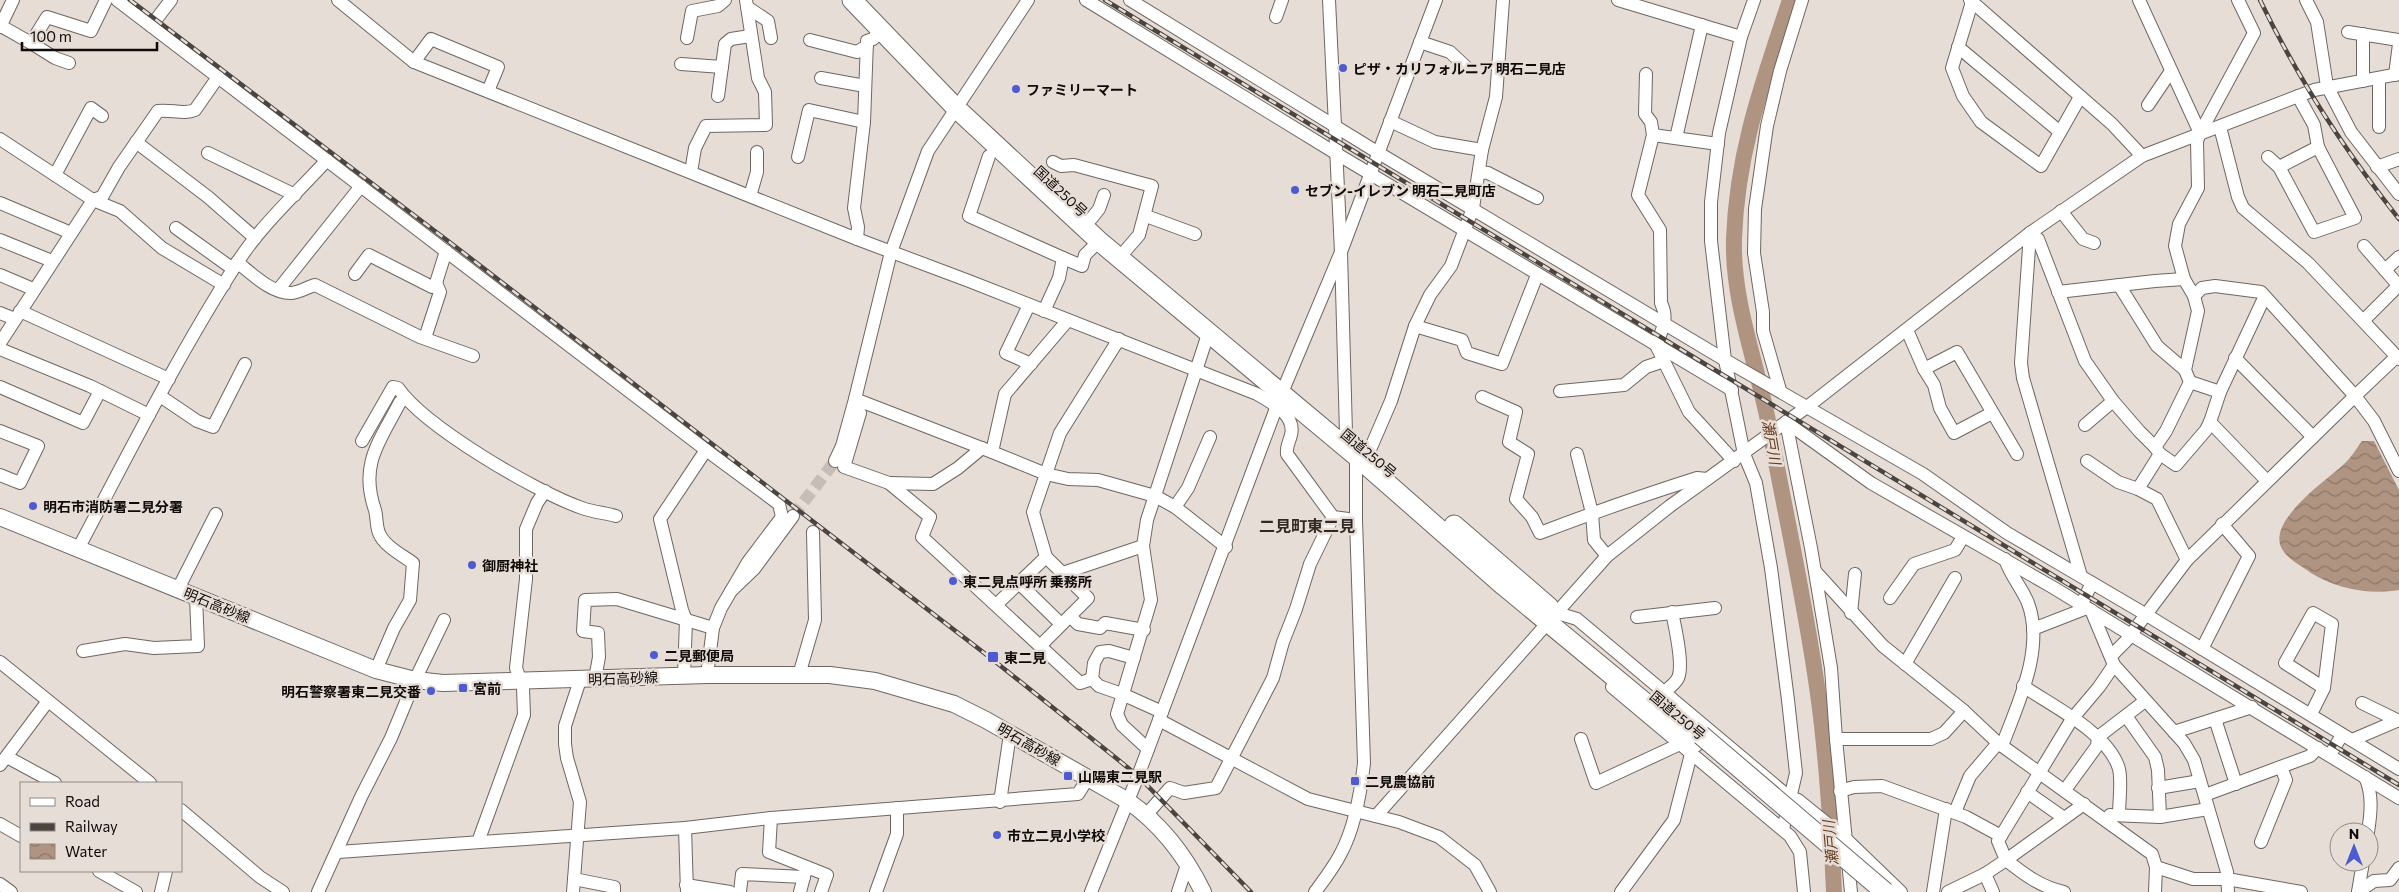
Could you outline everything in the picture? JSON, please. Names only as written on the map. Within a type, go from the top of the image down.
[{"type":"highway","name":"国道250号","points":[[852,0],[880,31],[959,104],[1099,241],[1282,395],[1362,454],[1504,586],[1553,618],[1856,891]]},
{"type":"highway","name":"国道250号","points":[[867,0],[959,104],[1126,250],[1282,395],[1346,433],[1362,454]]},
{"type":"highway","name":"国道250号","points":[[1692,744],[1884,892]]},
{"type":"main road","name":"明石高砂線","points":[[0,518],[376,670],[415,680],[443,683],[587,680],[707,674],[830,675],[875,681],[954,704],[1088,778],[1148,814],[1188,862],[1203,892]]},
{"type":"street","points":[[14,0],[0,26],[54,58],[69,63]]},
{"type":"street","points":[[31,43],[47,17],[91,31],[106,0]]},
{"type":"street","points":[[117,0],[779,504],[782,517],[748,562],[721,608],[713,628],[707,674]]},
{"type":"street","points":[[151,26],[170,0]]},
{"type":"street","points":[[338,0],[414,62],[857,239],[1257,394],[1282,395]]},
{"type":"street","points":[[687,38],[692,11],[718,6],[725,0]]},
{"type":"street","points":[[835,461],[842,446],[855,399],[891,252],[928,151],[1028,0]]},
{"type":"street","points":[[1086,0],[1537,275],[1732,390]]},
{"type":"street","points":[[1130,0],[1377,152],[1725,360],[1923,474],[2007,533],[2145,614],[2399,769]]},
{"type":"street","points":[[1329,0],[1341,252],[1346,433]]},
{"type":"street","points":[[1091,892],[1226,547],[1282,395],[1341,252],[1377,152],[1436,0]]},
{"type":"street","points":[[1315,892],[1341,854],[1362,778],[1364,753],[1356,520],[1362,454],[1391,401],[1415,326],[1430,294],[1451,266],[1473,208],[1482,150],[1496,97],[1503,0]]},
{"type":"street","points":[[1618,0],[1741,38]]},
{"type":"street","points":[[1739,458],[1732,390],[1725,360],[1711,241],[1711,202],[1718,144],[1741,38],[1754,0]]},
{"type":"street","points":[[1780,390],[1763,332],[1763,312],[1754,253],[1754,209],[1767,126],[1780,71],[1802,0]]},
{"type":"street","points":[[2138,0],[2200,133]]},
{"type":"street","points":[[2185,370],[2198,311],[2194,296],[2184,279],[2175,246],[2179,224],[2198,188],[2197,141],[2254,33],[2238,0]]},
{"type":"street","points":[[2306,0],[2317,22],[2327,86],[2351,132],[2399,194]]},
{"type":"street","points":[[1276,16],[1280,1]]},
{"type":"street","points":[[2080,97],[2041,166],[1980,122],[1963,96],[1952,68],[1971,1],[2112,124],[2142,156]]},
{"type":"street","points":[[691,172],[695,148],[706,126],[766,125],[765,92],[758,78],[746,4]]},
{"type":"street","points":[[746,4],[768,21],[771,38]]},
{"type":"street","points":[[1676,138],[1702,25]]},
{"type":"street","points":[[857,239],[858,227],[854,208],[864,122],[867,41],[873,39],[880,31]]},
{"type":"street","points":[[2348,32],[2399,40]]},
{"type":"street","points":[[2363,34],[2363,81]]},
{"type":"street","points":[[718,96],[725,44],[731,39],[750,36]]},
{"type":"street","points":[[414,62],[431,39],[498,67],[488,91]]},
{"type":"street","points":[[810,40],[857,52],[867,46]]},
{"type":"street","points":[[1420,42],[1450,52],[1466,67]]},
{"type":"street","points":[[1376,816],[1607,556],[1707,479],[1739,458],[1807,407],[2030,233],[2142,156],[2327,86],[2397,75],[2399,44]]},
{"type":"street","points":[[1958,47],[2060,132]]},
{"type":"street","points":[[681,64],[722,67]]},
{"type":"street","points":[[2148,105],[2171,70]]},
{"type":"street","points":[[1646,74],[1645,114],[1651,122],[1653,135],[1638,195],[1660,230],[1661,303],[1666,313],[1665,324],[1656,345],[1689,412],[1739,458],[1756,484],[1771,568],[1796,773],[1794,798],[1782,829]]},
{"type":"street","points":[[0,343],[33,289],[93,200],[102,197],[118,167],[158,111],[168,109],[189,113],[195,110],[218,77]]},
{"type":"street","points":[[820,78],[865,86]]},
{"type":"street","points":[[2379,78],[2379,127]]},
{"type":"street","points":[[2268,157],[2279,167],[2314,232],[2355,218],[2318,147],[2314,125],[2298,96]]},
{"type":"street","points":[[798,158],[809,107],[864,122]]},
{"type":"street","points":[[55,175],[91,108],[102,116]]},
{"type":"street","points":[[1390,120],[1435,142],[1482,150]]},
{"type":"street","points":[[2064,892],[2051,889],[2030,879],[2006,860],[1998,841],[2039,771],[2072,719],[2099,687],[2112,660],[2187,560],[2266,480],[2398,357],[2308,262],[2243,208],[2238,196],[2220,127]]},
{"type":"street","points":[[1653,135],[1718,144]]},
{"type":"street","points":[[0,139],[93,200],[120,211],[162,248],[224,285]]},
{"type":"street","points":[[136,142],[208,197],[256,238]]},
{"type":"street","points":[[2279,167],[2318,147]]},
{"type":"street","points":[[750,196],[756,172],[758,152]]},
{"type":"street","points":[[208,153],[295,195]]},
{"type":"street","points":[[989,156],[969,216],[1082,266],[1085,256],[1099,241]]},
{"type":"street","points":[[2377,167],[2399,158]]},
{"type":"street","points":[[78,549],[169,379],[235,266],[256,238],[327,160]]},
{"type":"street","points":[[1053,162],[1061,166],[1074,165],[1152,186],[1146,216],[1139,234],[1126,250]]},
{"type":"street","points":[[1479,172],[1488,173],[1537,198]]},
{"type":"street","points":[[278,290],[361,186]]},
{"type":"street","points":[[1091,219],[1099,209],[1104,195]]},
{"type":"street","points":[[0,203],[71,233]]},
{"type":"street","points":[[2061,212],[2083,239],[2094,243]]},
{"type":"street","points":[[1146,216],[1195,234]]},
{"type":"street","points":[[176,228],[235,266],[278,290],[294,293],[315,285],[426,338],[473,356]]},
{"type":"street","points":[[2030,233],[2038,239],[2085,361],[2113,401],[2139,431],[2176,465],[2206,430],[2220,392],[2264,298]]},
{"type":"street","points":[[2030,233],[2021,363],[2023,378],[2087,580],[2087,608],[2112,660],[2184,743],[2194,760],[2227,872],[2228,892]]},
{"type":"street","points":[[0,240],[52,261]]},
{"type":"street","points":[[2364,246],[2398,285],[2364,320]]},
{"type":"street","points":[[355,274],[368,255],[432,287],[436,283],[446,251]]},
{"type":"street","points":[[2385,270],[2399,257]]},
{"type":"street","points":[[1044,311],[1059,278],[1063,258]]},
{"type":"street","points":[[0,275],[33,289]]},
{"type":"street","points":[[1415,326],[1462,340],[1467,353],[1502,364],[1537,275]]},
{"type":"street","points":[[2058,292],[2184,279]]},
{"type":"street","points":[[426,338],[440,292],[436,283]]},
{"type":"street","points":[[2118,285],[2157,346],[2185,370],[2190,382],[2138,489]]},
{"type":"street","points":[[2194,296],[2202,288],[2215,286],[2261,292],[2264,298],[2354,396],[2374,421],[2399,471]]},
{"type":"street","points":[[1615,287],[1647,304],[1661,303]]},
{"type":"street","points":[[1029,305],[1006,353],[1031,364]]},
{"type":"street","points":[[0,313],[17,315],[169,379]]},
{"type":"street","points":[[855,399],[860,413],[844,467],[889,483],[933,484],[987,450],[1005,394],[1068,320]]},
{"type":"street","points":[[1907,330],[1924,369],[1934,385],[1940,408],[1954,433],[1992,413]]},
{"type":"street","points":[[1148,749],[1122,725],[1117,714],[1144,630],[1151,600],[1143,546],[1147,520],[1208,334]]},
{"type":"street","points":[[1040,646],[1088,598],[1046,557],[1033,512],[1060,433],[1119,339]]},
{"type":"street","points":[[0,348],[100,391],[150,415]]},
{"type":"street","points":[[1924,369],[1957,352],[2018,454]]},
{"type":"street","points":[[2235,358],[2312,437]]},
{"type":"street","points":[[1560,391],[1624,386],[1646,367],[1664,361]]},
{"type":"street","points":[[160,396],[197,421],[213,427],[246,364]]},
{"type":"street","points":[[2190,382],[2220,392]]},
{"type":"street","points":[[0,387],[84,423],[100,391]]},
{"type":"street","points":[[362,441],[393,387],[398,388],[406,399],[474,450],[545,491],[583,508],[616,516]]},
{"type":"street","points":[[1282,395],[1291,434],[1286,446],[1287,454],[1333,517],[1356,520]]},
{"type":"street","points":[[1482,398],[1516,412],[1509,442],[1528,454],[1516,499],[1532,517],[1540,533],[1592,513],[1697,478],[1707,479]]},
{"type":"street","points":[[376,670],[394,628],[410,600],[413,563],[395,551],[378,532],[375,511],[369,498],[368,476],[371,458],[400,402],[406,399]]},
{"type":"street","points":[[855,399],[1046,474],[1068,479],[1098,480],[1155,496],[1175,507],[1226,547]]},
{"type":"street","points":[[2085,425],[2113,401]]},
{"type":"street","points":[[1786,422],[1871,484],[2005,559],[2252,707],[2399,798]]},
{"type":"street","points":[[1786,422],[1815,571],[1831,668],[1840,791],[1846,839],[1856,891]]},
{"type":"street","points":[[2210,422],[2266,480]]},
{"type":"street","points":[[0,431],[38,446],[20,483],[0,475]]},
{"type":"street","points":[[1175,507],[1188,488],[1210,437]]},
{"type":"street","points":[[684,676],[686,620],[660,519],[706,450]]},
{"type":"street","points":[[1577,454],[1592,513],[1594,540],[1607,556]]},
{"type":"street","points":[[2087,461],[2118,482],[2138,489],[2157,500],[2187,560]]},
{"type":"street","points":[[889,483],[930,517],[922,537],[1080,683],[1092,679]]},
{"type":"street","points":[[478,842],[524,715],[523,688],[516,668],[526,579],[526,529],[537,503],[545,491]]},
{"type":"street","points":[[178,589],[216,514]]},
{"type":"street","points":[[731,591],[754,569],[793,516]]},
{"type":"street","points":[[1148,814],[1170,788],[1184,794],[1216,788],[1229,758],[1273,678],[1283,642],[1310,564],[1333,517]]},
{"type":"street","points":[[2202,649],[2249,556],[2222,524]]},
{"type":"street","points":[[799,675],[816,620],[813,532]]},
{"type":"street","points":[[1890,598],[1914,564],[1955,550],[1963,537]]},
{"type":"street","points":[[1063,573],[1143,546]]},
{"type":"street","points":[[996,605],[1046,557]]},
{"type":"street","points":[[1932,892],[1950,810],[1970,776],[2000,744],[2023,686],[2030,662],[2033,629],[2028,603],[2009,570],[2005,559]]},
{"type":"street","points":[[1815,571],[1851,613],[1883,646],[2000,744],[2152,854],[2156,867],[2155,892]]},
{"type":"street","points":[[1851,613],[1855,574]]},
{"type":"street","points":[[1905,664],[1955,578]]},
{"type":"street","points":[[1020,584],[1066,620],[1100,628],[1105,623],[1144,630]]},
{"type":"street","points":[[83,651],[125,644],[154,648],[198,646],[196,597]]},
{"type":"street","points":[[573,892],[580,802],[567,758],[565,726],[600,658],[598,633],[583,631],[585,600],[617,599],[713,628]]},
{"type":"street","points":[[1637,617],[1716,608]]},
{"type":"street","points":[[2033,629],[2087,608]]},
{"type":"street","points":[[1664,692],[1678,678],[1679,647],[1672,612]]},
{"type":"street","points":[[2310,714],[2324,688],[2332,624],[2313,613],[2285,663],[2324,688]]},
{"type":"street","points":[[1553,618],[1577,619],[1846,839],[1901,892]]},
{"type":"street","points":[[318,892],[338,852],[361,797],[391,738],[415,680],[444,620]]},
{"type":"street","points":[[1092,679],[1094,663],[1100,652],[1109,651],[1134,658]]},
{"type":"street","points":[[0,662],[149,782]]},
{"type":"street","points":[[1092,679],[1099,686],[1122,694],[1229,758],[1308,799],[1399,822],[1439,838],[1474,865],[1490,892]]},
{"type":"street","points":[[2023,686],[2098,737],[2112,756],[2119,771],[2119,815]]},
{"type":"street","points":[[48,701],[3,761],[53,782]]},
{"type":"street","points":[[2064,790],[2096,746],[2098,737],[2146,701]]},
{"type":"street","points":[[2362,703],[2399,720]]},
{"type":"street","points":[[2174,732],[2252,707]]},
{"type":"street","points":[[1836,739],[1931,739],[1944,733],[1964,712]]},
{"type":"street","points":[[2126,716],[2155,757],[2160,817]]},
{"type":"street","points":[[2215,718],[2236,784]]},
{"type":"street","points":[[2330,755],[2347,738],[2399,720]]},
{"type":"street","points":[[1000,802],[1010,734]]},
{"type":"street","points":[[1581,739],[1596,783],[1692,744]]},
{"type":"street","points":[[1692,744],[1796,843],[1800,852],[1804,892]]},
{"type":"street","points":[[1621,892],[1674,820],[1692,744]]},
{"type":"street","points":[[2205,795],[2310,756],[2318,748]]},
{"type":"street","points":[[2261,842],[2286,780],[2281,768]]},
{"type":"street","points":[[2365,777],[2370,788],[2370,822]]},
{"type":"street","points":[[338,852],[685,828],[771,818],[1000,802],[1078,794],[1088,778]]},
{"type":"street","points":[[2158,788],[2200,781]]},
{"type":"street","points":[[1840,791],[1854,787],[1882,786],[1950,810],[2001,836]]},
{"type":"street","points":[[2027,792],[2064,818]]},
{"type":"street","points":[[1948,892],[1985,874],[2084,804]]},
{"type":"street","points":[[876,892],[897,834],[897,808]]},
{"type":"street","points":[[2098,814],[2160,817],[2208,809]]},
{"type":"street","points":[[182,811],[260,877],[283,892]]},
{"type":"street","points":[[771,818],[769,852],[805,872]]},
{"type":"street","points":[[0,824],[20,835]]},
{"type":"street","points":[[685,828],[686,888],[730,892]]},
{"type":"street","points":[[1178,892],[1188,862]]},
{"type":"street","points":[[2156,867],[2193,879],[2227,879],[2301,892]]},
{"type":"street","points":[[2358,892],[2374,881],[2390,880],[2399,868]]},
{"type":"street","points":[[101,872],[136,892]]},
{"type":"street","points":[[161,892],[166,872]]},
{"type":"street","points":[[800,892],[805,872]]},
{"type":"street","points":[[740,892],[742,874],[805,872],[827,875],[822,892]]},
{"type":"street","points":[[2358,892],[2361,872]]},
{"type":"street","points":[[1985,874],[1993,892]]},
{"type":"street","points":[[574,879],[614,887],[614,892]]},
{"type":"street","points":[[0,884],[11,892]]},
{"type":"water","points":[[2362,441],[2374,441],[2399,490],[2399,590],[2365,591],[2342,587],[2321,579],[2288,556],[2282,549],[2279,538],[2290,514],[2300,502],[2346,462]]},
{"type":"waterway","name":"瀬戸川","points":[[1790,0],[1761,88],[1746,146],[1736,207],[1735,263],[1737,288],[1765,407],[1812,655],[1826,764],[1834,892]]},
{"type":"tunnel","points":[[793,516],[835,461]]},
{"type":"railway","points":[[130,0],[452,244],[992,659],[1138,776],[1251,892]]},
{"type":"railway","points":[[1105,0],[2399,785]]},
{"type":"railway","points":[[2260,0],[2306,86],[2341,141],[2399,219]]},
{"type":"place","name":"ピザ・カリフォルニア 明石二見店","points":[[1343,68]]},
{"type":"place","name":"ファミリーマート","points":[[1016,89]]},
{"type":"place","name":"セブン-イレブン 明石二見町店","points":[[1295,190]]},
{"type":"place","name":"明石市消防署二見分署","points":[[33,506]]},
{"type":"place","name":"御厨神社","points":[[472,565]]},
{"type":"place","name":"東二見点呼所 乗務所","points":[[953,581]]},
{"type":"place","name":"二見郵便局","points":[[654,655]]},
{"type":"place","name":"東二見","points":[[993,657]]},
{"type":"place","name":"宮前","points":[[463,688]]},
{"type":"place","name":"明石警察署東二見交番","points":[[431,691]]},
{"type":"place","name":"山陽東二見駅","points":[[1068,776]]},
{"type":"place","name":"二見農協前","points":[[1355,781]]},
{"type":"place","name":"市立二見小学校","points":[[997,835]]},
{"type":"district","name":"二見町東二見","points":[[1307,525]]}]
